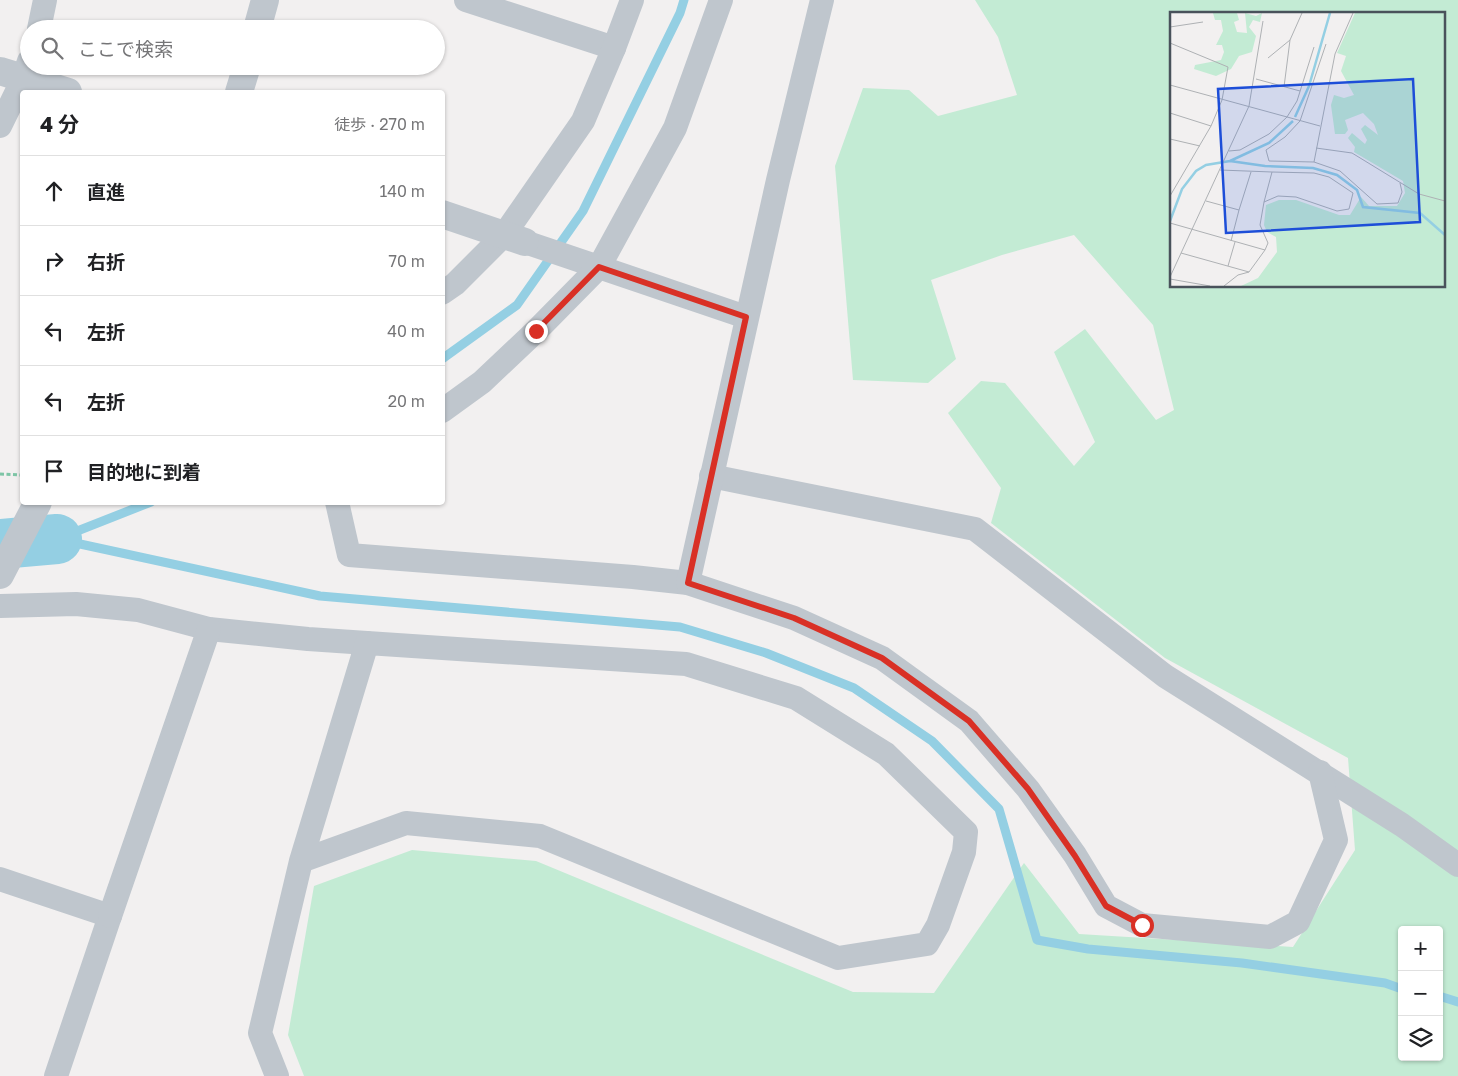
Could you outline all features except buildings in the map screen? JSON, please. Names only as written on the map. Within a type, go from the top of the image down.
[{"type":"street","points":[[41,20],[45,0]]},
{"type":"street","points":[[260,20],[266,0]]},
{"type":"street","points":[[466,0],[490,4],[614,48]]},
{"type":"street","points":[[445,291],[514,238],[583,121],[632,0]]},
{"type":"street","points":[[445,409],[482,382],[536,331],[590,264],[675,128],[721,0]]},
{"type":"street","points":[[688,583],[746,317],[822,0]]},
{"type":"street","points":[[0,126],[17,70]]},
{"type":"street","points":[[29,75],[63,90]]},
{"type":"street","points":[[240,90],[244,75]]},
{"type":"street","points":[[445,215],[746,317]]},
{"type":"street","points":[[711,476],[975,530],[1165,676],[1320,772],[1402,825],[1458,865]]},
{"type":"street","points":[[0,575],[36,505]]},
{"type":"street","points":[[338,505],[349,555],[633,576],[688,583],[794,618],[882,658],[969,721],[1028,789],[1075,856],[1106,906],[1142,925],[1270,937],[1298,922],[1336,840],[1320,772]]},
{"type":"street","points":[[0,606],[76,604],[138,610],[209,629],[308,639],[686,664],[796,698],[886,754],[966,832],[964,852],[938,925],[927,944],[838,958],[540,836],[406,823],[301,861]]},
{"type":"street","points":[[56,1076],[209,629]]},
{"type":"street","points":[[277,1076],[260,1033],[301,861],[367,643]]},
{"type":"street","points":[[0,879],[110,916]]},
{"type":"path","points":[[0,474],[20,474]]},
{"type":"green space","points":[[975,0],[1458,0],[1458,1076],[304,1076],[288,1035],[314,886],[412,850],[536,861],[853,992],[934,993],[1024,863],[1079,934],[1293,947],[1355,850],[1348,758],[1165,658],[991,523],[1001,488],[948,413],[981,381],[1005,383],[1074,466],[1095,442],[1054,352],[1085,329],[1156,420],[1174,410],[1153,325],[1074,235],[1002,255],[931,280],[956,359],[928,383],[853,380],[835,166],[863,88],[909,90],[938,116],[1017,95],[998,37]]},
{"type":"waterway","points":[[445,357],[517,305],[583,211],[680,13],[684,0]]},
{"type":"waterway","points":[[57,539],[143,505]]},
{"type":"waterway","points":[[57,539],[320,596],[680,627],[766,653],[854,688],[932,741],[999,809],[1037,940],[1088,949],[1242,963],[1385,983],[1398,988]]},
{"type":"waterway","points":[[0,544],[57,539]]},
{"type":"waterway","points":[[1443,997],[1458,1002]]},
{"type":"route","points":[[536,331],[599,267],[746,317],[688,583],[794,618],[882,658],[969,721],[1028,789],[1075,856],[1106,906],[1142,925]]}]
